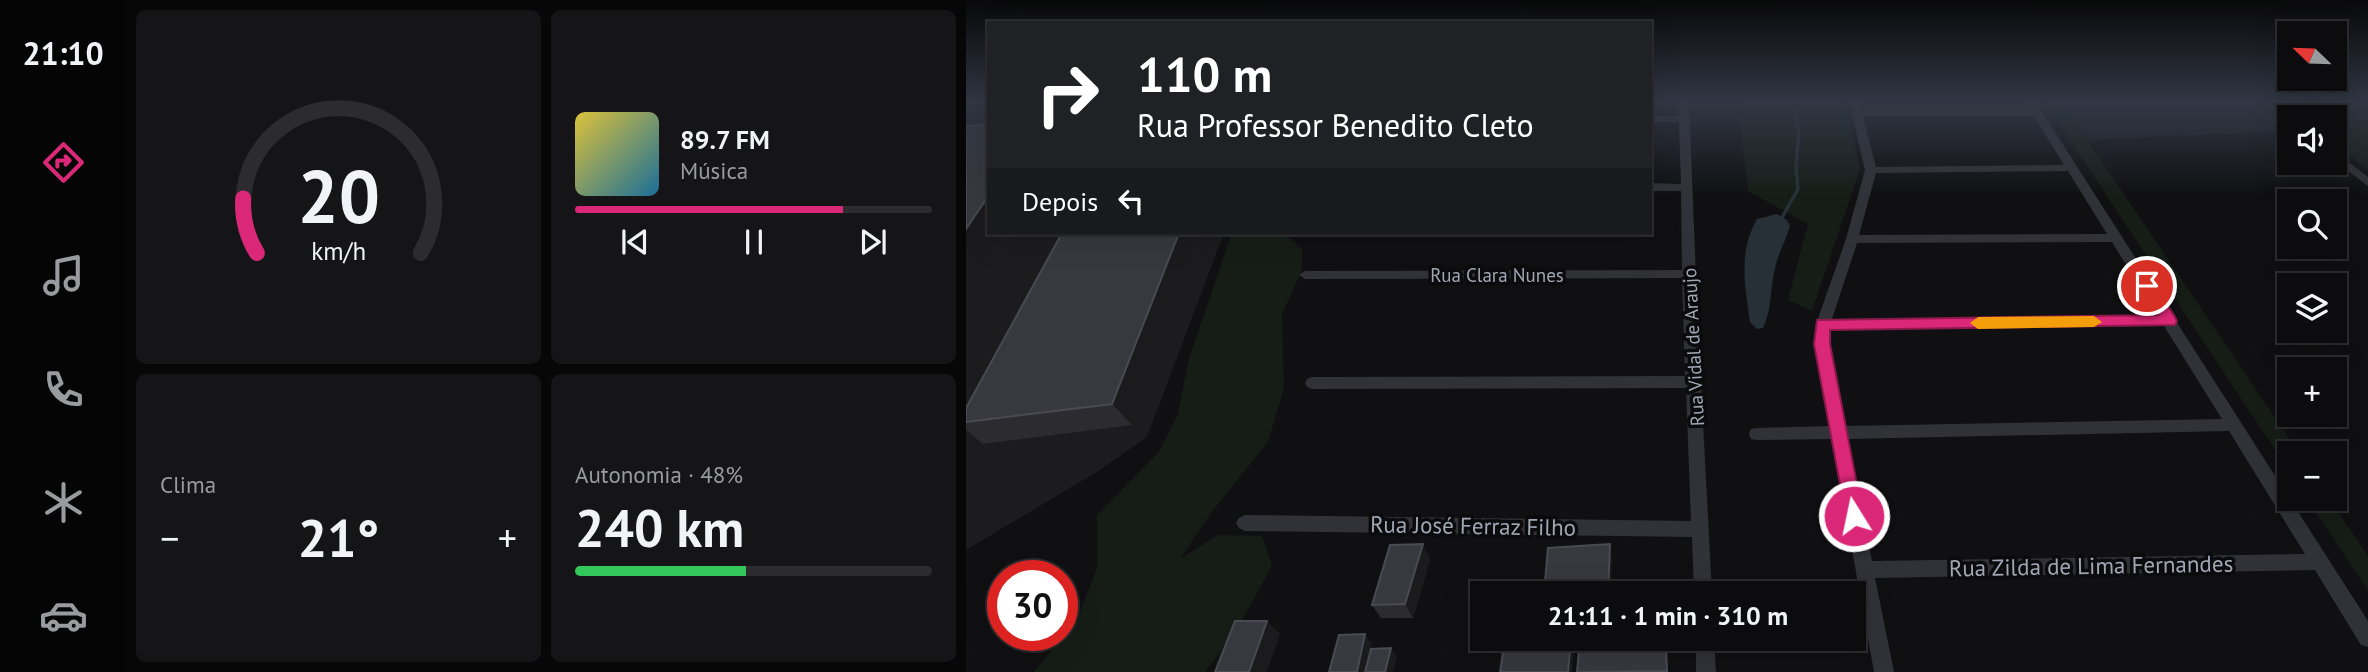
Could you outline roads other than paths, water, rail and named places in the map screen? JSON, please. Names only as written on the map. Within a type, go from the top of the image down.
[{"type":"street","name":"Rua Vidal de Araujo","points":[[1685,132],[1702,581]]},
{"type":"street","points":[[1862,132],[1871,170],[1852,239],[1823,324],[1822,344],[1884,672]]},
{"type":"street","points":[[2050,132],[2368,638]]},
{"type":"street","points":[[2347,165],[2368,183]]},
{"type":"street","points":[[1871,170],[2073,168]]},
{"type":"street","points":[[1652,187],[1686,188]]},
{"type":"street","points":[[1852,239],[2117,238]]},
{"type":"street","name":"Rua Clara Nunes","points":[[1305,275],[1689,274]]},
{"type":"street","points":[[1823,324],[2169,321]]},
{"type":"street","points":[[1312,383],[1695,382]]},
{"type":"street","points":[[1757,434],[2235,425]]},
{"type":"street","name":"Rua José Ferraz Filho","points":[[1245,523],[1700,529]]},
{"type":"street","name":"Rua Zilda de Lima Fernandes","points":[[1864,570],[2318,562]]},
{"type":"street","points":[[1705,651],[1706,672]]},
{"type":"waterway","points":[[1780,221],[1798,189],[1796,166],[1799,132]]}]
